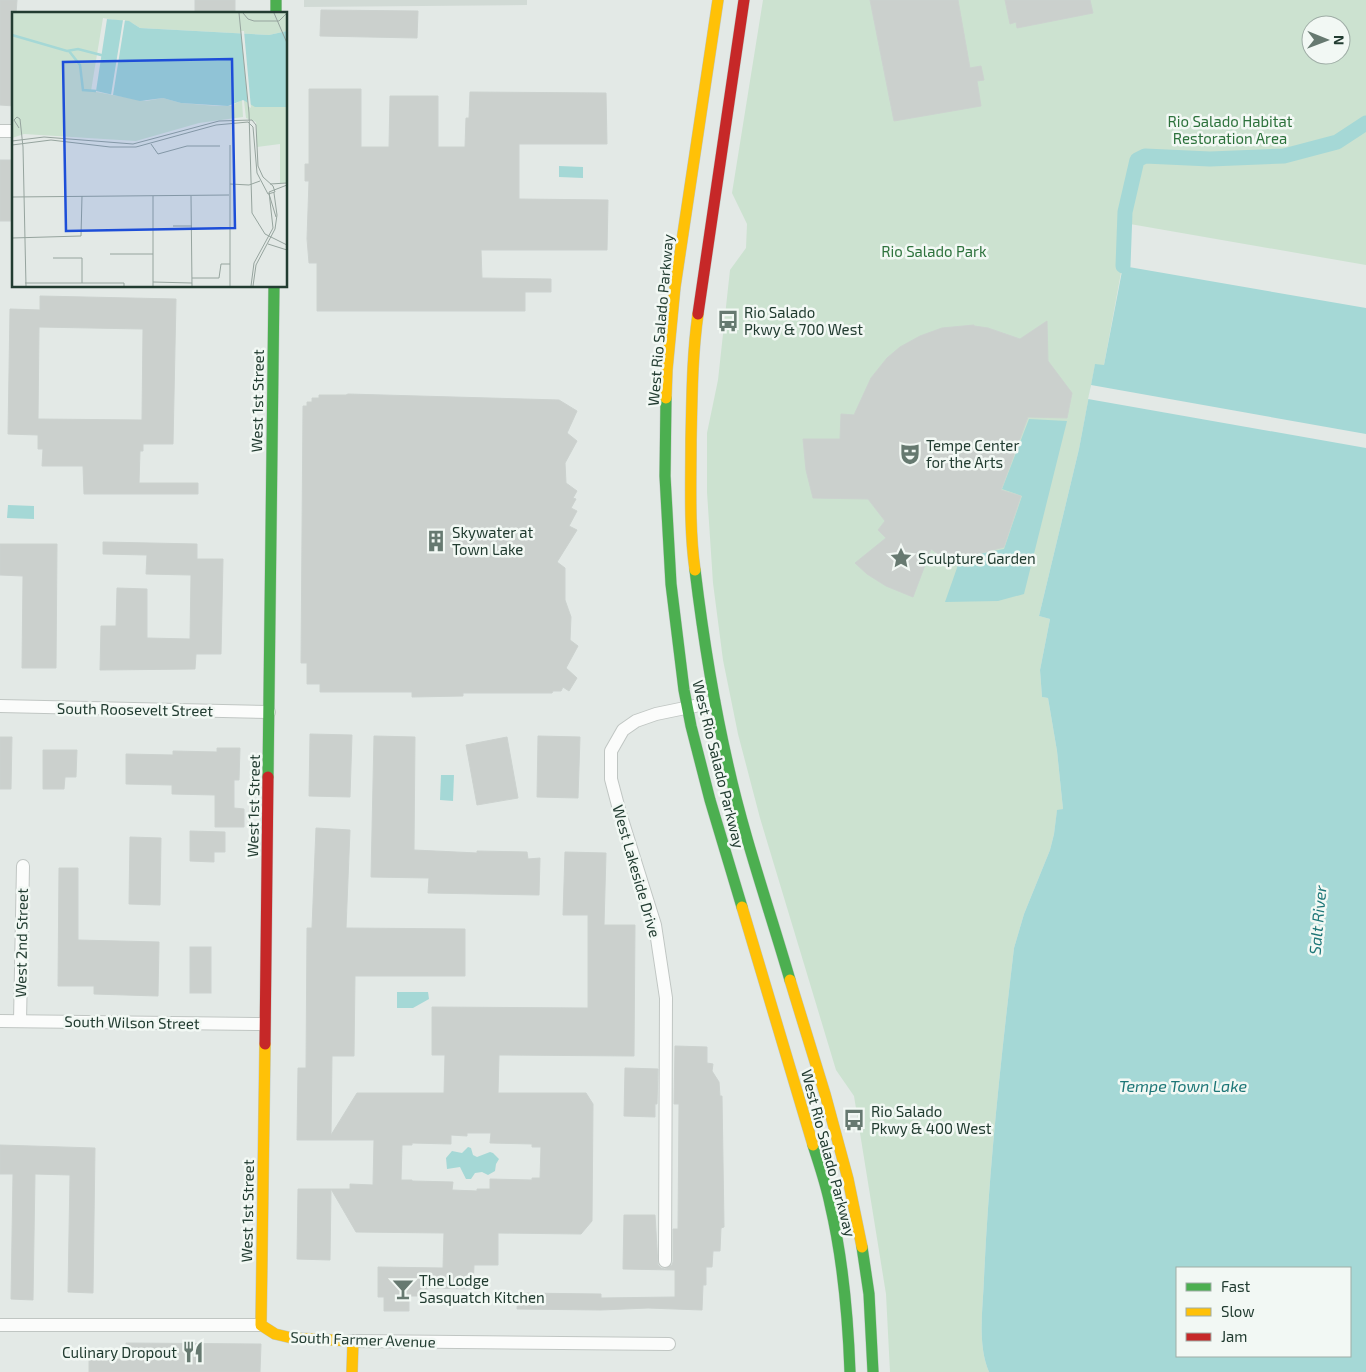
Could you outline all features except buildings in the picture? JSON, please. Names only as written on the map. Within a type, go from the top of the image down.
[{"type":"main road","name":"West Rio Salado Parkway","points":[[718,0],[675,287],[667,370],[665,476],[668,548],[674,618],[687,708],[710,800],[830,1202],[837,1232],[846,1297],[850,1372]]},
{"type":"main road","name":"West Rio Salado Parkway","points":[[744,0],[698,308],[692,389],[691,501],[694,558],[707,662],[728,766],[745,830],[786,960],[846,1172],[864,1257],[873,1372]]},
{"type":"main road","name":"West 1st Street","points":[[261,1325],[274,288]]},
{"type":"main road","name":"South Farmer Avenue","points":[[261,1325],[275,1334],[292,1338],[353,1341]]},
{"type":"main road","points":[[352,1372],[353,1341]]},
{"type":"street","name":"West Lakeside Drive","points":[[665,1261],[666,998],[655,925],[620,813],[612,779],[610,759],[615,742],[623,730],[636,721],[656,714],[714,702]]},
{"type":"street","name":"South Roosevelt Street","points":[[0,706],[269,712]]},
{"type":"street","name":"West 2nd Street","points":[[20,1021],[23,866]]},
{"type":"street","name":"South Wilson Street","points":[[0,1021],[264,1024]]},
{"type":"street","name":"South Farmer Avenue","points":[[0,1325],[261,1325]]},
{"type":"street","name":"South Farmer Avenue","points":[[353,1341],[669,1344]]},
{"type":"shaded area","points":[[304,0],[527,0],[527,5],[304,7]]},
{"type":"green space","name":"Rio Salado Park","points":[[763,0],[1366,0],[1366,265],[1130,224],[1104,365],[1095,365],[1079,449],[1039,616],[1050,619],[1040,670],[1042,697],[1048,698],[1057,751],[1063,809],[1057,811],[1050,850],[1024,914],[1014,948],[996,1113],[986,1237],[982,1338],[985,1361],[989,1372],[890,1372],[886,1294],[854,1096],[836,1070],[760,818],[738,734],[723,660],[713,583],[707,492],[707,433],[718,380],[730,270],[746,248],[747,224],[732,193]]},
{"type":"water","points":[[559,166],[583,167],[583,178],[559,177]]},
{"type":"water","name":"Tempe Town Lake","points":[[1123,266],[1366,308],[1366,1372],[989,1372],[985,1361],[982,1326],[986,1237],[992,1154],[1014,948],[1024,914],[1050,850],[1057,810],[1063,809],[1057,751],[1048,698],[1042,697],[1040,670],[1050,619],[1039,616],[1079,449],[1095,364],[1104,365]]},
{"type":"water","points":[[1029,419],[1067,421],[1024,594],[998,601],[945,602],[958,565],[968,567],[978,554],[1004,549],[1022,496],[1002,489]]},
{"type":"water","points":[[8,505],[34,506],[34,519],[7,518]]},
{"type":"water","points":[[441,775],[454,775],[453,801],[440,800]]},
{"type":"water","points":[[397,992],[428,992],[429,999],[413,1008],[397,1008]]},
{"type":"water","points":[[468,1147],[471,1148],[473,1155],[477,1157],[490,1152],[493,1153],[499,1159],[495,1171],[488,1175],[482,1172],[475,1173],[471,1179],[466,1179],[460,1167],[447,1169],[446,1158],[452,1151],[462,1153]]},
{"type":"pier","points":[[1091,385],[1366,434],[1366,448],[1088,399]]},
{"type":"waterway","points":[[1123,266],[1125,212],[1137,160],[1145,156],[1210,159],[1284,156],[1337,142],[1366,123]]},
{"type":"traffic: fast","points":[[276,0],[276,12]]},
{"type":"traffic: fast","points":[[268,777],[274,288]]},
{"type":"traffic: fast","points":[[666,398],[665,476],[671,584],[684,690],[710,800],[742,907]]},
{"type":"traffic: fast","points":[[695,570],[709,668],[734,792],[790,980]]},
{"type":"traffic: fast","points":[[813,1145],[835,1225],[842,1267],[850,1372]]},
{"type":"traffic: fast","points":[[862,1247],[869,1294],[873,1372]]},
{"type":"traffic: slow","points":[[666,398],[675,287],[718,0]]},
{"type":"traffic: slow","points":[[695,570],[691,522],[691,440],[693,362],[698,314]]},
{"type":"traffic: slow","points":[[742,907],[813,1145]]},
{"type":"traffic: slow","points":[[790,980],[825,1094],[848,1179],[862,1247]]},
{"type":"traffic: slow","points":[[265,1044],[261,1325],[275,1334],[292,1338],[353,1341],[352,1372]]},
{"type":"traffic: jam","points":[[698,314],[744,0]]},
{"type":"traffic: jam","points":[[265,1044],[268,777]]},
{"type":"place","name":"Rio Salado Pkwy & 700 West","points":[[728,321]]},
{"type":"place","name":"Tempe Center for the Arts","points":[[910,454]]},
{"type":"place","name":"Skywater at Town Lake","points":[[436,541]]},
{"type":"place","name":"Sculpture Garden","points":[[901,558]]},
{"type":"place","name":"Rio Salado Pkwy & 400 West","points":[[854,1120]]},
{"type":"place","name":"The Lodge Sasquatch Kitchen","points":[[403,1289]]},
{"type":"place","name":"Culinary Dropout","points":[[193,1352]]},
{"type":"park label","name":"Rio Salado Habitat Restoration Area","points":[[1230,130]]},
{"type":"water label","name":"Salt River","points":[[1317,920]]}]
